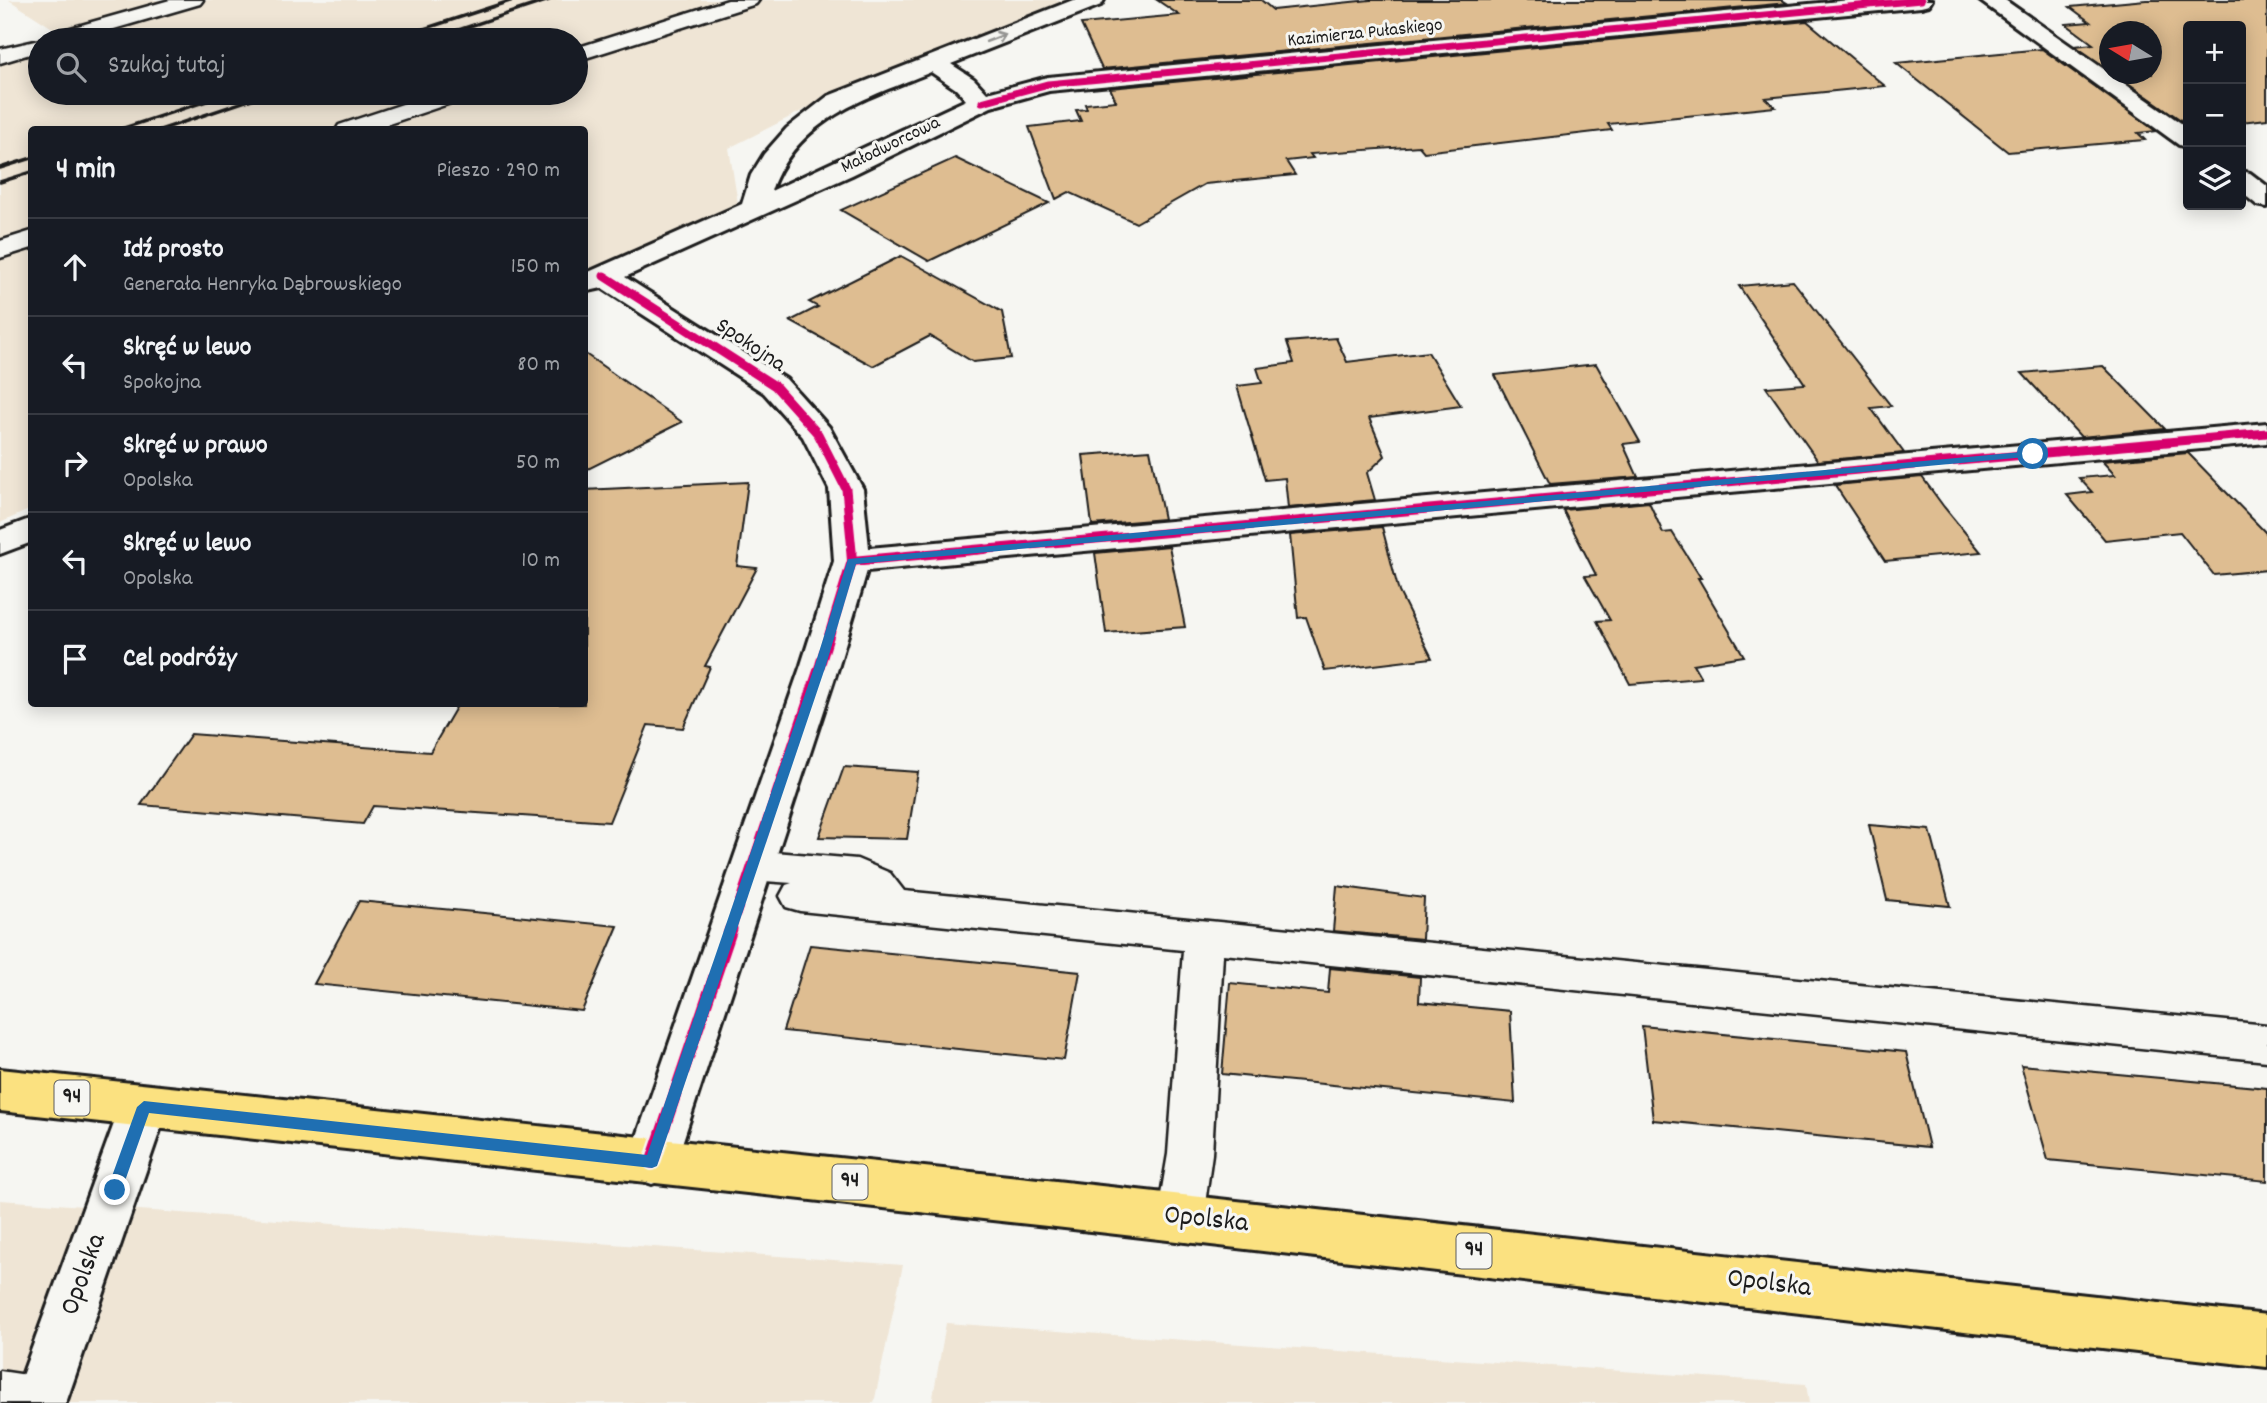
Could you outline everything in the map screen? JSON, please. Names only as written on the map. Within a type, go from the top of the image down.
[{"type":"main road","name":"Opolska","points":[[0,1090],[1181,1218],[2267,1341]]},
{"type":"street","points":[[755,207],[756,193],[779,153],[800,128],[849,95],[1093,0]]},
{"type":"street","name":"Kazimierza Pułaskiego","points":[[982,102],[1048,84],[1920,0]]},
{"type":"street","points":[[1990,0],[2183,135]]},
{"type":"street","points":[[933,63],[965,85],[982,102]]},
{"type":"street","name":"Małodworcowa","points":[[594,280],[843,169],[982,102]]},
{"type":"street","points":[[2246,183],[2267,200]]},
{"type":"street","name":"Spokojna","points":[[594,280],[775,386],[818,434],[846,489],[852,561],[820,665],[652,1162]]},
{"type":"street","points":[[852,561],[2267,433]]},
{"type":"street","points":[[0,543],[28,531]]},
{"type":"street","name":"Opolska","points":[[26,1400],[144,1107]]},
{"type":"lane","points":[[96,28],[193,0]]},
{"type":"lane","points":[[588,51],[749,0]]},
{"type":"lane","points":[[0,56],[28,48]]},
{"type":"lane","points":[[359,126],[422,105]]},
{"type":"lane","points":[[0,250],[28,240]]},
{"type":"lane","points":[[751,865],[857,874],[876,884],[893,905]]},
{"type":"lane","points":[[800,896],[2267,1043]]},
{"type":"lane","points":[[1181,1218],[1190,1154],[1204,938]]},
{"type":"shaded area","points":[[9,0],[1070,0],[851,86],[729,148],[738,204],[588,270],[588,126],[28,126],[28,510],[0,523],[0,65],[28,57],[28,105],[588,105],[588,28],[52,28]]},
{"type":"shaded area","points":[[0,1200],[903,1265],[874,1403],[0,1403]]},
{"type":"shaded area","points":[[946,1323],[1806,1384],[1809,1403],[932,1403]]},
{"type":"building","points":[[1157,0],[1261,0],[1273,10],[1370,0],[1782,0],[1787,3],[1102,69],[1081,24],[1179,15]]},
{"type":"building","points":[[2146,0],[2267,0],[2267,119],[2246,121],[2246,21],[2183,21],[2183,122],[2129,84],[2162,84],[2162,21],[2099,21],[2099,62],[2075,46],[2093,44],[2066,24],[2090,22],[2070,7]]},
{"type":"building","points":[[1807,21],[1885,86],[1765,98],[1775,107],[1608,124],[1612,130],[1424,152],[1419,146],[1310,154],[1313,158],[1286,161],[1295,175],[1205,184],[1136,223],[1069,192],[1056,199],[1029,127],[1081,121],[1076,110],[1087,109],[1085,104],[1116,101],[1110,88]]},
{"type":"building","points":[[2042,49],[2156,131],[2138,133],[2145,140],[2008,152],[1896,63]]},
{"type":"building","points":[[955,158],[1049,203],[929,261],[841,210]]},
{"type":"building","points":[[901,256],[1002,312],[1011,358],[973,362],[930,336],[873,366],[790,321],[818,307],[809,302]]},
{"type":"building","points":[[1793,281],[1891,406],[1871,408],[1904,453],[1818,461],[1766,387],[1805,384],[1739,286]]},
{"type":"building","points":[[1336,338],[1347,362],[1428,352],[1461,406],[1369,418],[1385,456],[1367,473],[1375,500],[1288,508],[1285,478],[1265,480],[1237,386],[1262,383],[1257,368],[1294,363],[1287,342]]},
{"type":"building","points":[[588,356],[682,422],[588,469]]},
{"type":"building","points":[[1596,364],[1640,442],[1623,444],[1638,477],[1550,484],[1495,375]]},
{"type":"building","points":[[2103,366],[2165,429],[2081,437],[2022,373]]},
{"type":"building","points":[[1150,450],[1164,519],[1092,525],[1083,455]]},
{"type":"building","points":[[2188,453],[2267,534],[2267,570],[2214,575],[2180,532],[2105,540],[2067,495],[2092,492],[2079,478],[2115,475],[2102,461]]},
{"type":"building","points":[[1922,477],[1981,552],[1885,561],[1835,485]]},
{"type":"building","points":[[748,482],[737,566],[757,568],[705,666],[710,667],[683,728],[648,725],[609,822],[373,806],[363,824],[141,805],[191,734],[430,752],[456,707],[588,707],[588,490]]},
{"type":"building","points":[[1649,502],[1663,533],[1672,532],[1744,656],[1693,664],[1701,678],[1630,684],[1597,621],[1610,620],[1585,576],[1596,575],[1563,510]]},
{"type":"building","points":[[1382,527],[1399,592],[1432,658],[1325,671],[1306,617],[1298,618],[1290,535]]},
{"type":"building","points":[[1169,546],[1185,627],[1106,633],[1095,553]]},
{"type":"building","points":[[844,767],[918,772],[907,839],[819,837]]},
{"type":"building","points":[[1869,825],[1930,830],[1950,906],[1887,900]]},
{"type":"building","points":[[1337,886],[1424,898],[1422,939],[1333,931]]},
{"type":"building","points":[[359,901],[618,926],[582,1011],[314,984]]},
{"type":"building","points":[[810,945],[1080,972],[1064,1060],[783,1031]]},
{"type":"building","points":[[1330,968],[1420,977],[1419,1002],[1510,1011],[1515,1103],[1222,1074],[1230,983],[1328,993]]},
{"type":"building","points":[[1642,1026],[1906,1052],[1929,1147],[1653,1120]]},
{"type":"building","points":[[2021,1065],[2267,1088],[2267,1181],[2048,1160]]},
{"type":"railway","points":[[427,28],[513,0]]},
{"type":"railway","points":[[464,28],[549,0]]},
{"type":"railway","points":[[130,126],[194,105]]},
{"type":"railway","points":[[172,126],[234,105]]},
{"type":"railway","points":[[0,168],[28,159]]},
{"type":"railway","points":[[0,182],[28,173]]},
{"type":"cycle path","points":[[982,102],[1048,84],[1921,0]]},
{"type":"cycle path","points":[[604,276],[775,386],[818,434],[846,489],[850,518],[852,561],[820,665],[652,1162]]},
{"type":"cycle path","points":[[852,561],[2267,433]]},
{"type":"route","points":[[115,1190],[144,1107],[652,1162],[820,665],[852,561],[2033,454]]}]
